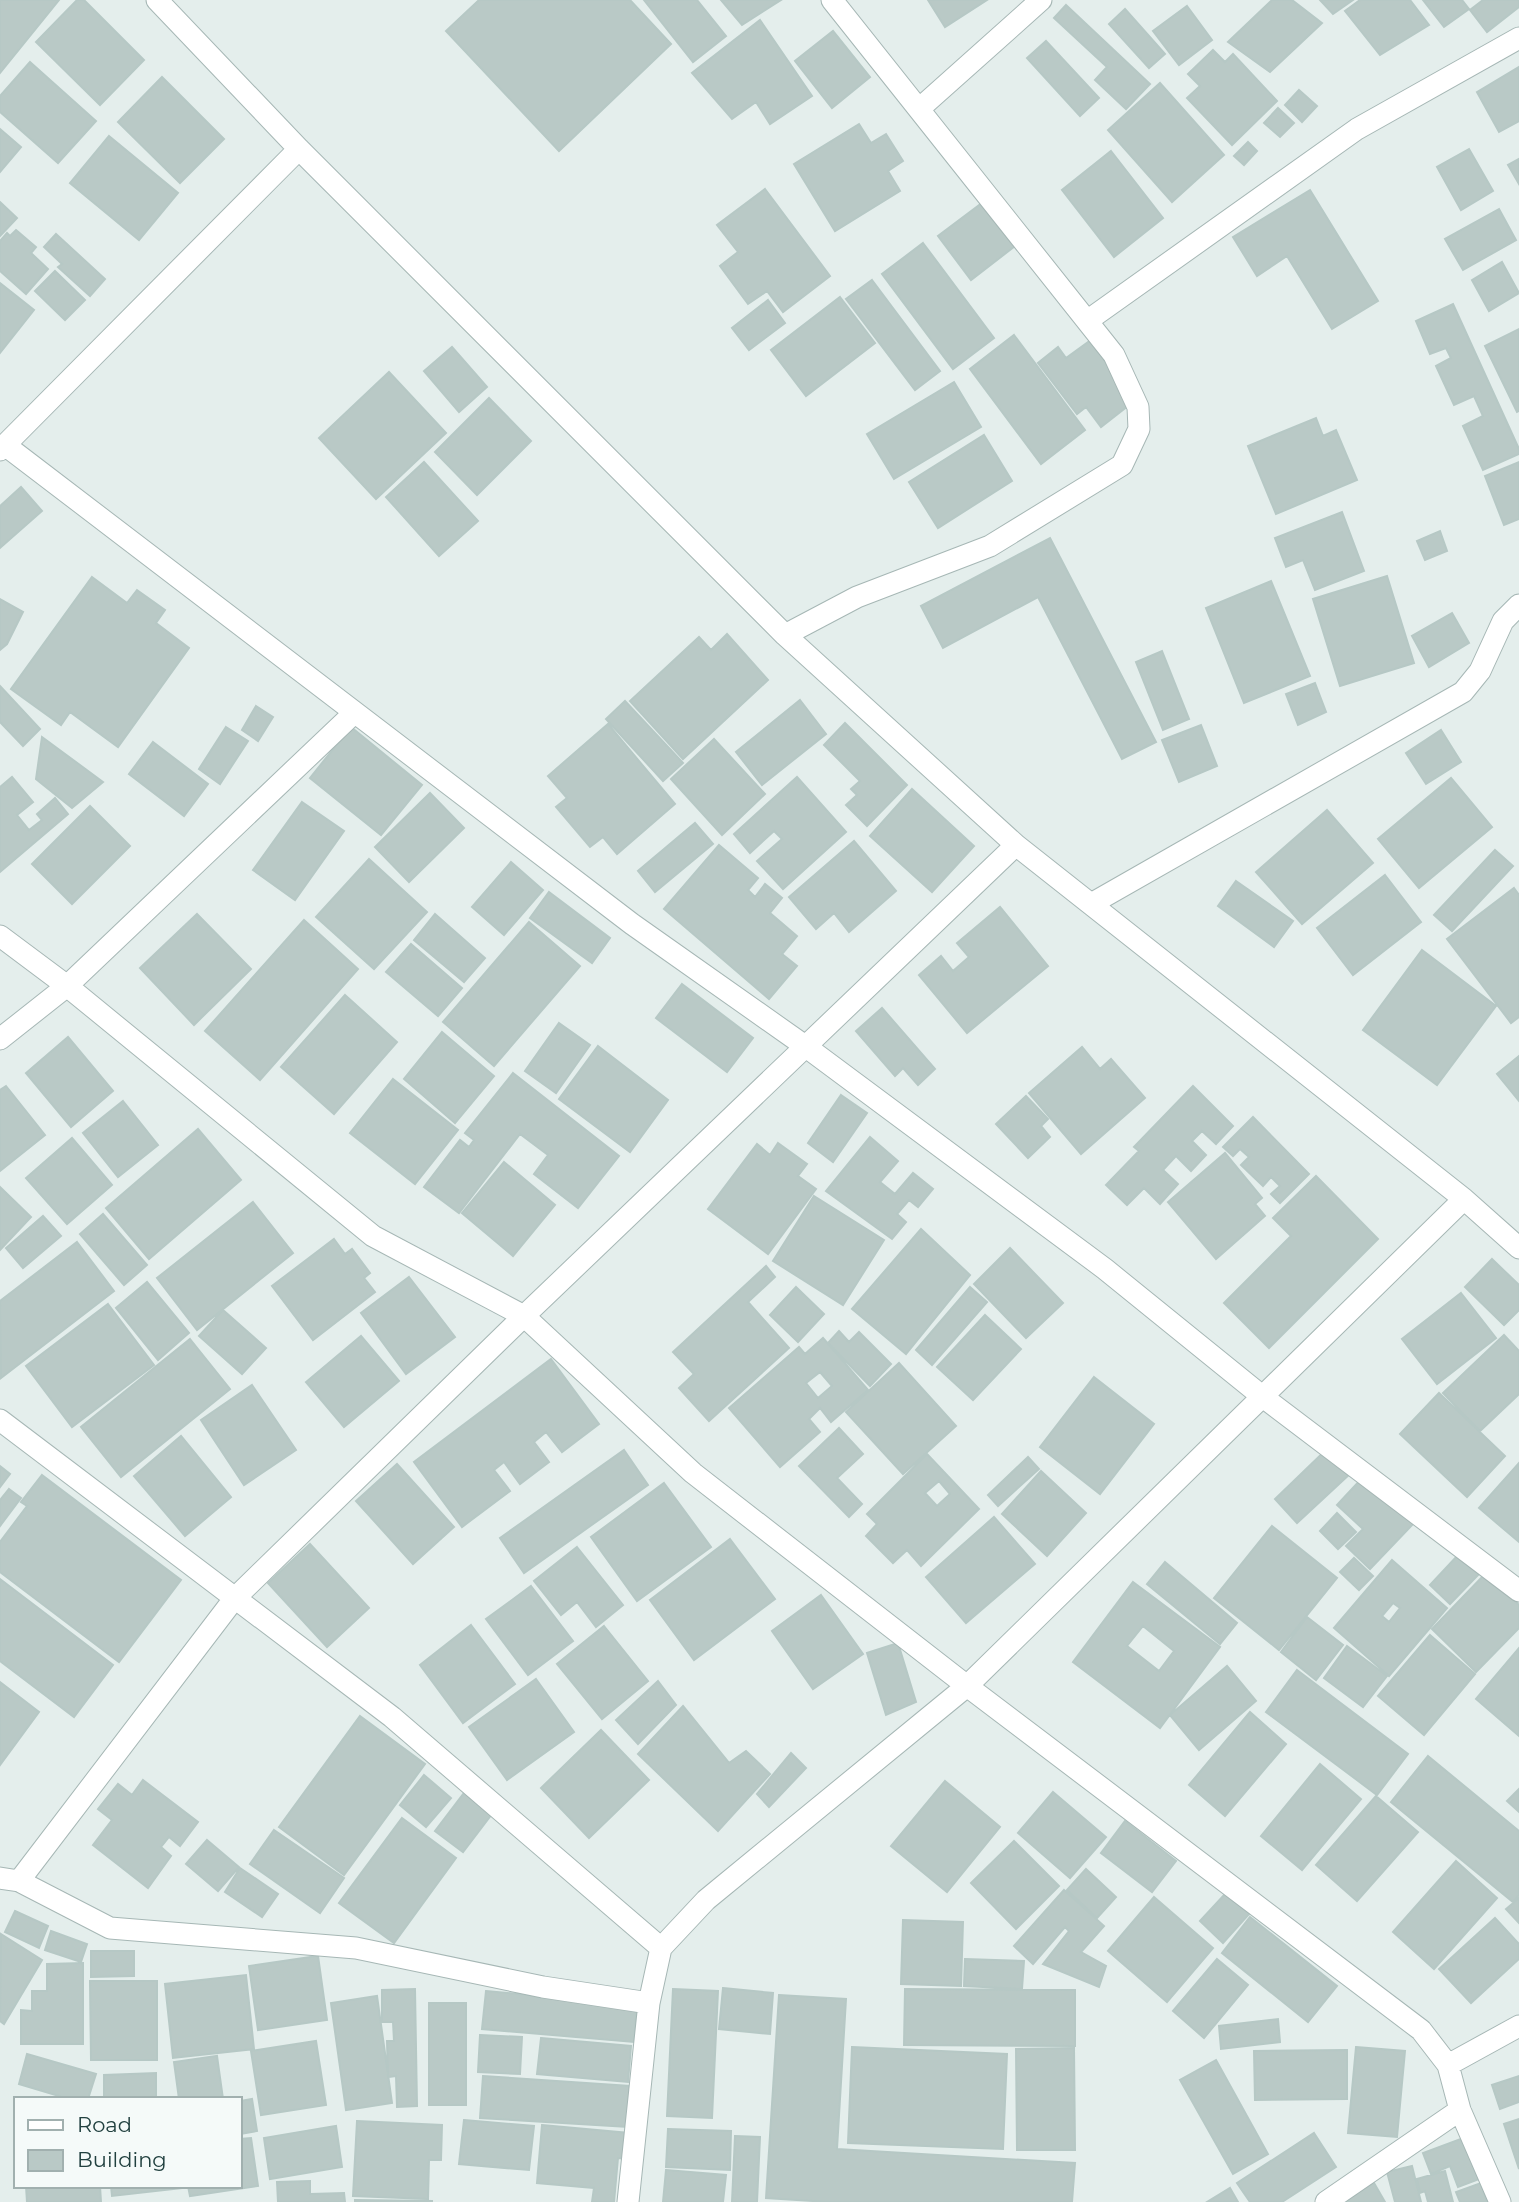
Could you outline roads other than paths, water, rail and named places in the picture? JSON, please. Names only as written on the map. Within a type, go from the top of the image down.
[{"type":"street","points":[[157,0],[299,149],[785,635],[1016,845],[1464,1199],[1519,1248]]},
{"type":"street","points":[[785,635],[857,597],[990,546],[1122,466],[1139,429],[1138,407],[1114,355],[832,0]]},
{"type":"street","points":[[919,109],[1041,0]]},
{"type":"street","points":[[1087,321],[1357,129],[1519,38]]},
{"type":"street","points":[[299,149],[2,448],[632,925],[805,1046],[1105,1269],[1263,1397],[1519,1591]]},
{"type":"street","points":[[1091,904],[1463,692],[1479,671],[1503,621],[1519,605]]},
{"type":"street","points":[[0,1039],[67,986],[354,713]]},
{"type":"street","points":[[649,2003],[543,1987],[356,1948],[110,1928],[10,1880],[234,1599],[524,1316],[1016,845]]},
{"type":"street","points":[[0,936],[67,986],[373,1236],[524,1316],[693,1473],[967,1686],[1421,2030],[1448,2065],[1460,2110],[1500,2202]]},
{"type":"street","points":[[628,2202],[649,2003],[661,1948],[706,1900],[967,1686],[1464,1199]]},
{"type":"street","points":[[0,1420],[391,1717],[661,1948]]},
{"type":"street","points":[[1448,2065],[1519,2026]]},
{"type":"street","points":[[1326,2202],[1460,2110]]}]
